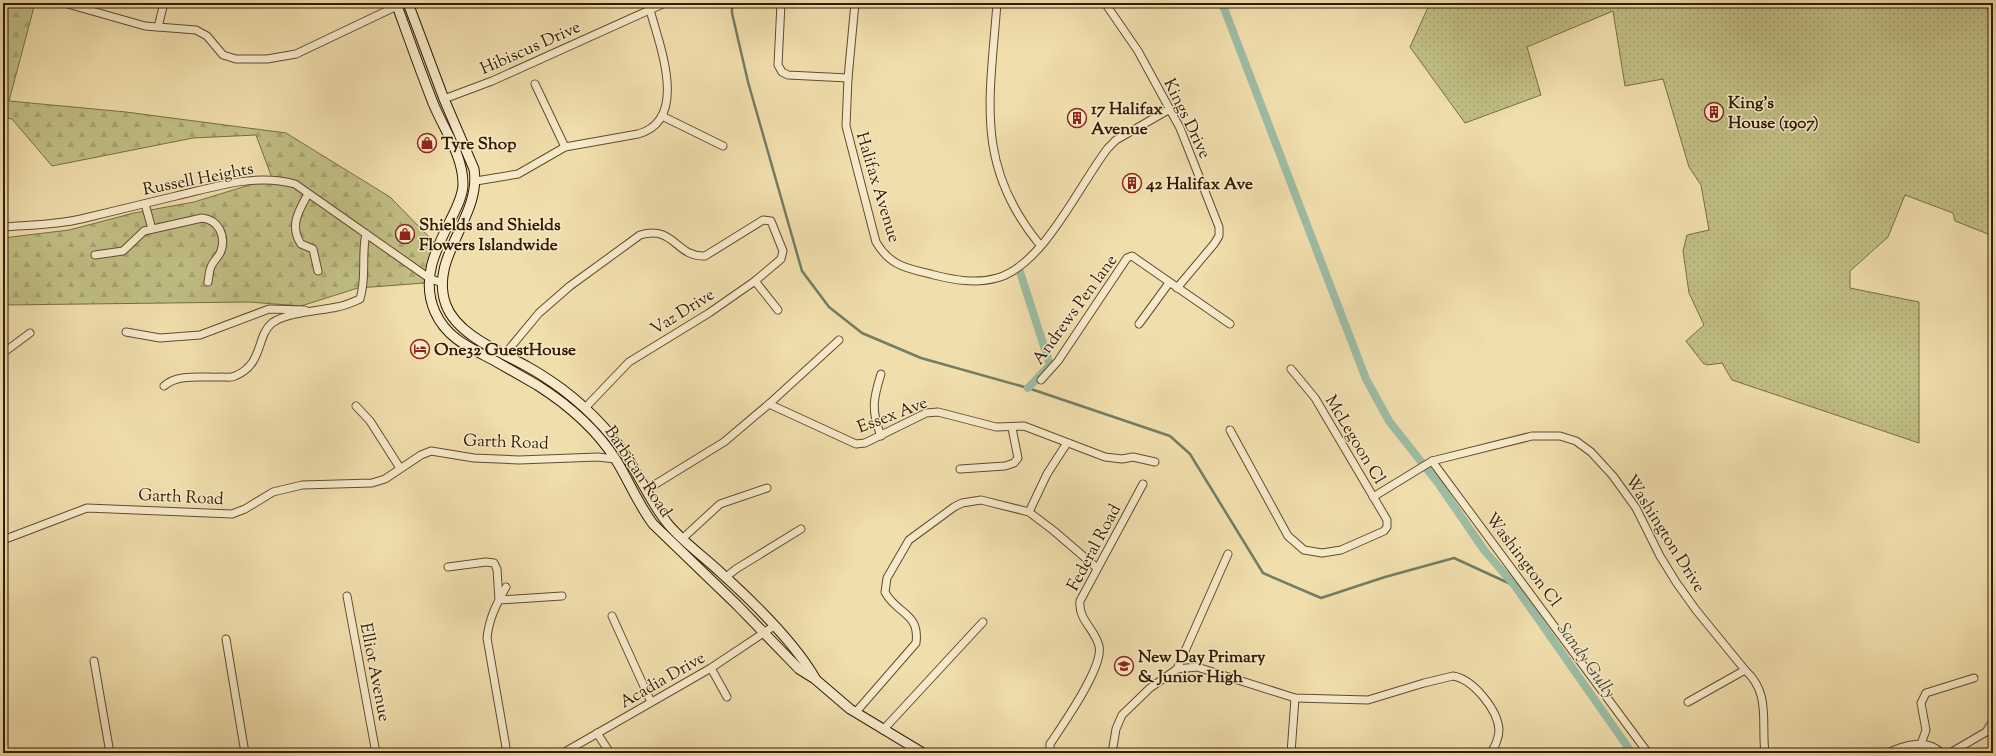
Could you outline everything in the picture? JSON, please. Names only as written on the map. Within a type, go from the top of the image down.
[{"type":"main road","name":"Barbican Road","points":[[408,3],[444,99],[474,169],[476,181],[469,208],[446,264],[442,283],[442,291],[446,306],[455,321],[468,332],[530,368],[562,389],[585,408],[610,433],[623,450],[656,509],[682,539],[726,577],[774,626],[804,660],[815,679]]},
{"type":"main road","name":"Barbican Road","points":[[397,5],[433,104],[457,157],[462,174],[463,185],[461,194],[436,249],[429,278],[429,290],[434,311],[442,326],[450,335],[463,345],[494,361],[555,397],[597,435],[615,459],[644,512],[653,524],[765,632],[799,669],[815,679],[856,712],[922,753]]},
{"type":"street","points":[[64,3],[144,26],[196,30],[207,36],[223,55],[236,59],[267,59],[296,54],[397,5]]},
{"type":"street","points":[[158,27],[164,3]]},
{"type":"street","name":"Hibiscus Drive","points":[[444,99],[492,81],[665,3]]},
{"type":"street","points":[[781,3],[778,65],[782,72],[788,75],[848,78]]},
{"type":"street","name":"Halifax Avenue","points":[[855,3],[845,117],[847,132],[876,242],[884,254],[899,266],[957,281],[997,278],[1014,270],[1050,235],[1108,148],[1116,140],[1170,109]]},
{"type":"street","points":[[997,3],[990,109],[991,137],[998,169],[1008,196],[1016,213],[1040,245]]},
{"type":"street","name":"Kings Drive","points":[[1105,3],[1138,51],[1180,128],[1219,226],[1219,236],[1177,288]]},
{"type":"street","points":[[476,181],[518,174],[565,147],[647,132],[662,116],[668,100],[668,84],[650,10]]},
{"type":"street","points":[[535,84],[565,147]]},
{"type":"street","points":[[662,116],[723,146]]},
{"type":"street","name":"Russell Heights","points":[[3,227],[44,225],[80,220],[115,209],[146,204],[242,181],[278,180],[295,184],[429,278],[442,283]]},
{"type":"street","points":[[308,194],[294,223],[301,244],[313,249],[318,271]]},
{"type":"street","points":[[146,204],[152,229]]},
{"type":"street","points":[[95,255],[123,251],[141,234],[152,229],[202,218],[216,222],[223,241],[220,253],[210,268],[208,282]]},
{"type":"street","name":"Vaz Drive","points":[[505,354],[539,313],[570,286],[640,235],[650,232],[662,233],[696,257],[705,256],[765,219],[771,221],[783,251],[781,259],[755,281],[709,313],[629,362],[585,408]]},
{"type":"street","points":[[126,332],[160,338],[200,335],[269,310],[313,310],[339,307],[360,299],[365,286],[363,247],[366,234]]},
{"type":"street","name":"Andrews Pen lane","points":[[1041,380],[1058,361],[1127,258],[1132,256],[1137,258],[1177,288],[1230,324]]},
{"type":"street","points":[[755,281],[778,310]]},
{"type":"street","points":[[1139,324],[1170,283]]},
{"type":"street","points":[[164,386],[177,378],[234,377],[256,358],[266,331],[272,323],[313,310]]},
{"type":"street","points":[[3,353],[30,333]]},
{"type":"street","points":[[646,490],[724,442],[769,404],[839,340]]},
{"type":"street","name":"McLegoon Cl","points":[[1230,430],[1288,536],[1304,550],[1322,553],[1341,550],[1381,533],[1387,527],[1387,520],[1315,398],[1291,369]]},
{"type":"street","points":[[881,374],[875,393],[873,413],[881,436]]},
{"type":"street","name":"Essex Ave","points":[[769,404],[856,444],[865,444],[932,412],[996,427],[1012,428],[1024,426],[1104,457],[1122,459],[1134,457],[1155,462]]},
{"type":"street","points":[[356,406],[370,421],[400,468]]},
{"type":"street","points":[[960,469],[1005,466],[1014,463],[1018,458],[1012,428]]},
{"type":"street","name":"Washington Drive","points":[[1373,497],[1432,461],[1532,436],[1560,436],[1585,447],[1613,476],[1636,508],[1660,556],[1696,610],[1745,670],[1754,678],[1762,695],[1765,753]]},
{"type":"street","points":[[1029,512],[1047,474],[1067,443]]},
{"type":"street","name":"Garth Road","points":[[3,540],[87,508],[232,514],[245,509],[273,492],[302,485],[372,483],[385,479],[421,455],[431,451],[474,458],[519,460],[598,457],[615,459]]},
{"type":"street","name":"Washington Cl","points":[[1432,461],[1648,753]]},
{"type":"street","name":"Federal Road","points":[[1050,753],[1050,744],[1080,699],[1099,657],[1099,645],[1081,616],[1079,609],[1085,590],[1143,484]]},
{"type":"street","points":[[682,539],[720,504],[767,488]]},
{"type":"street","points":[[856,712],[916,643],[916,626],[911,618],[885,592],[888,578],[909,540],[962,503],[981,500],[1029,512],[1054,531],[1097,568]]},
{"type":"street","points":[[726,577],[736,568],[801,529]]},
{"type":"street","points":[[1177,669],[1228,554]]},
{"type":"street","points":[[448,567],[486,562],[494,563],[497,568],[499,600]]},
{"type":"street","points":[[506,587],[488,625],[487,638],[507,753]]},
{"type":"street","name":"Elliot Avenue","points":[[347,596],[376,753]]},
{"type":"street","points":[[499,600],[562,596]]},
{"type":"street","points":[[612,616],[651,702]]},
{"type":"street","points":[[883,730],[983,622]]},
{"type":"street","name":"Acadia Drive","points":[[562,753],[711,668],[774,626]]},
{"type":"street","points":[[226,639],[245,753]]},
{"type":"street","points":[[94,661],[110,753]]},
{"type":"street","points":[[1112,753],[1116,729],[1122,716],[1150,688],[1177,669],[1197,667],[1295,698],[1368,700],[1424,682],[1453,676],[1458,677],[1473,685],[1494,714],[1499,730],[1490,753]]},
{"type":"street","points":[[711,668],[727,697]]},
{"type":"street","points":[[1688,702],[1745,670]]},
{"type":"street","points":[[1921,744],[1926,730],[1921,703],[1926,693],[1974,678]]},
{"type":"street","points":[[1291,753],[1295,698]]},
{"type":"street","points":[[1950,753],[1986,732],[1993,721]]},
{"type":"street","points":[[597,733],[610,753]]},
{"type":"street","points":[[1888,753],[1894,750],[1921,744],[1933,746],[1941,753]]},
{"type":"green space","points":[[3,3],[35,3],[9,101],[126,112],[286,133],[390,197],[434,242],[425,283],[358,288],[301,306],[249,302],[3,305],[3,238],[69,230],[134,213],[194,202],[272,178],[256,135],[193,138],[52,166],[12,119],[3,117]]},
{"type":"green space","points":[[1430,3],[1993,3],[1993,236],[1955,221],[1953,213],[1905,195],[1888,237],[1850,271],[1850,288],[1919,302],[1919,443],[1732,380],[1722,363],[1707,365],[1703,363],[1686,341],[1704,325],[1689,293],[1683,251],[1687,235],[1709,230],[1701,185],[1689,167],[1663,79],[1625,86],[1613,11],[1527,47],[1541,95],[1465,123],[1410,47]]},
{"type":"waterway","points":[[732,3],[732,13],[748,82],[802,271],[829,307],[862,333],[921,358],[1028,388],[1170,436],[1190,454],[1263,573],[1321,598],[1385,577],[1454,558],[1515,586]]},
{"type":"waterway","name":"Sandy Gully","points":[[1222,3],[1366,379],[1389,421],[1438,483],[1484,550],[1515,586],[1632,753]]},
{"type":"waterway","points":[[1020,272],[1050,365],[1028,388]]},
{"type":"place","name":"King's House (1907)","points":[[1714,112]]},
{"type":"place","name":"17 Halifax Avenue","points":[[1077,118]]},
{"type":"place","name":"Tyre Shop","points":[[427,143]]},
{"type":"place","name":"42 Halifax Ave","points":[[1132,183]]},
{"type":"place","name":"Shields and Shields Flowers Islandwide","points":[[405,234]]},
{"type":"place","name":"One32 GuestHouse","points":[[420,349]]},
{"type":"place","name":"New Day Primary & Junior High","points":[[1124,666]]}]
